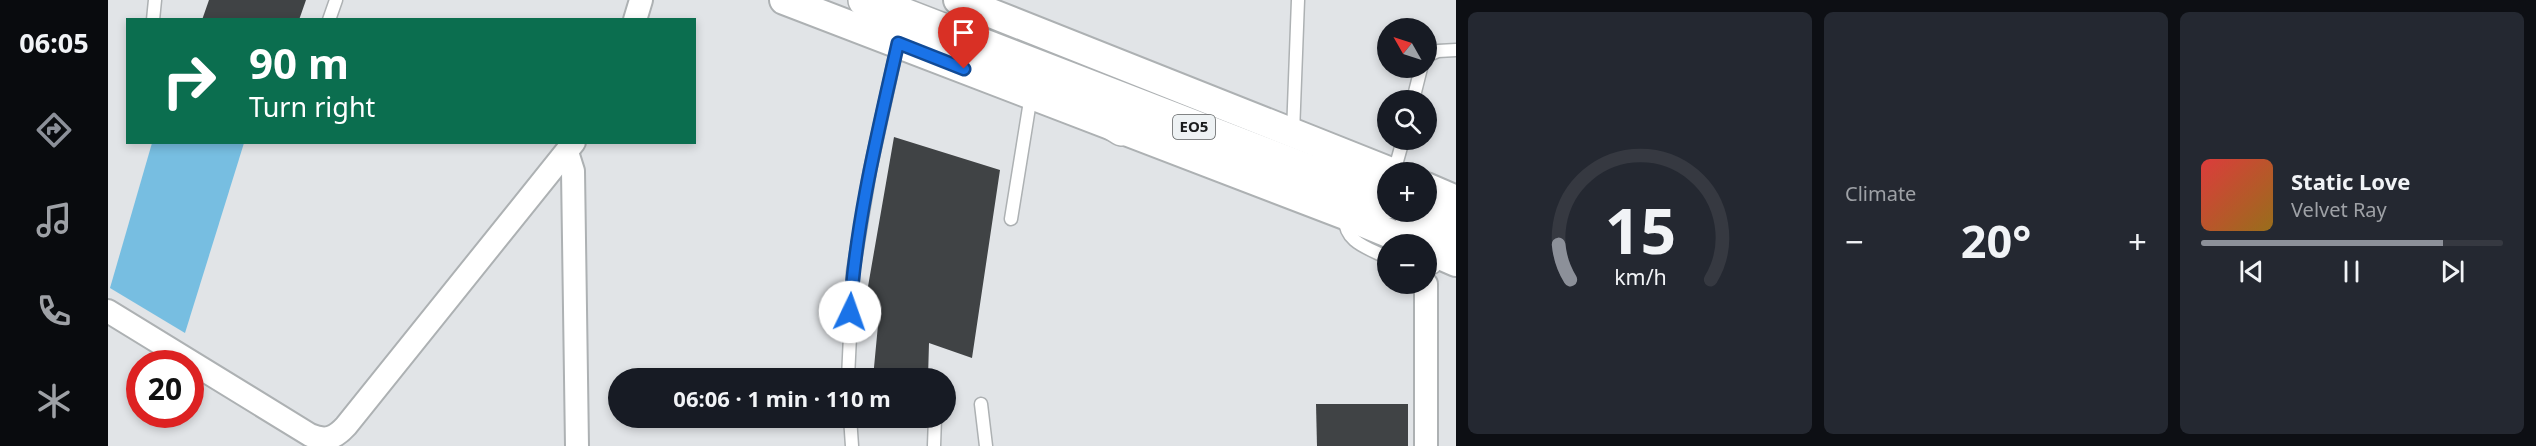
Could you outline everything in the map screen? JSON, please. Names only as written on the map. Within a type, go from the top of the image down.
[{"type":"main road","name":"ΕΟ5","points":[[865,0],[1377,198]]},
{"type":"main road","points":[[1000,52],[1122,129]]},
{"type":"street","points":[[636,18],[641,0]]},
{"type":"street","points":[[784,0],[1392,234]]},
{"type":"street","points":[[958,0],[1377,166]]},
{"type":"street","points":[[108,311],[310,435],[339,440],[570,147]]},
{"type":"street","points":[[570,147],[573,171],[577,446]]},
{"type":"street","points":[[1437,192],[1456,200]]},
{"type":"street","points":[[1426,294],[1426,446]]},
{"type":"lane","points":[[153,18],[155,0]]},
{"type":"lane","points":[[330,18],[336,0]]},
{"type":"lane","points":[[1293,133],[1298,0]]},
{"type":"lane","points":[[848,368],[853,272],[870,170],[898,43]]},
{"type":"lane","points":[[1437,51],[1456,50]]},
{"type":"lane","points":[[1011,219],[1031,95]]},
{"type":"lane","points":[[1345,215],[1344,228],[1350,236],[1359,245],[1377,253]]},
{"type":"lane","points":[[981,404],[986,446]]},
{"type":"lane","points":[[851,428],[852,446]]},
{"type":"lane","points":[[934,446],[935,428]]},
{"type":"shaded area","points":[[152,144],[244,144],[185,333],[110,288]]},
{"type":"building","points":[[209,0],[306,0],[300,18],[203,18]]},
{"type":"building","points":[[894,137],[1000,170],[972,358],[929,343],[928,368],[874,368],[878,325],[862,321]]},
{"type":"building","points":[[1316,404],[1408,404],[1408,446],[1317,446]]},
{"type":"route","points":[[850,312],[853,272],[870,170],[898,43],[964,69]]}]
